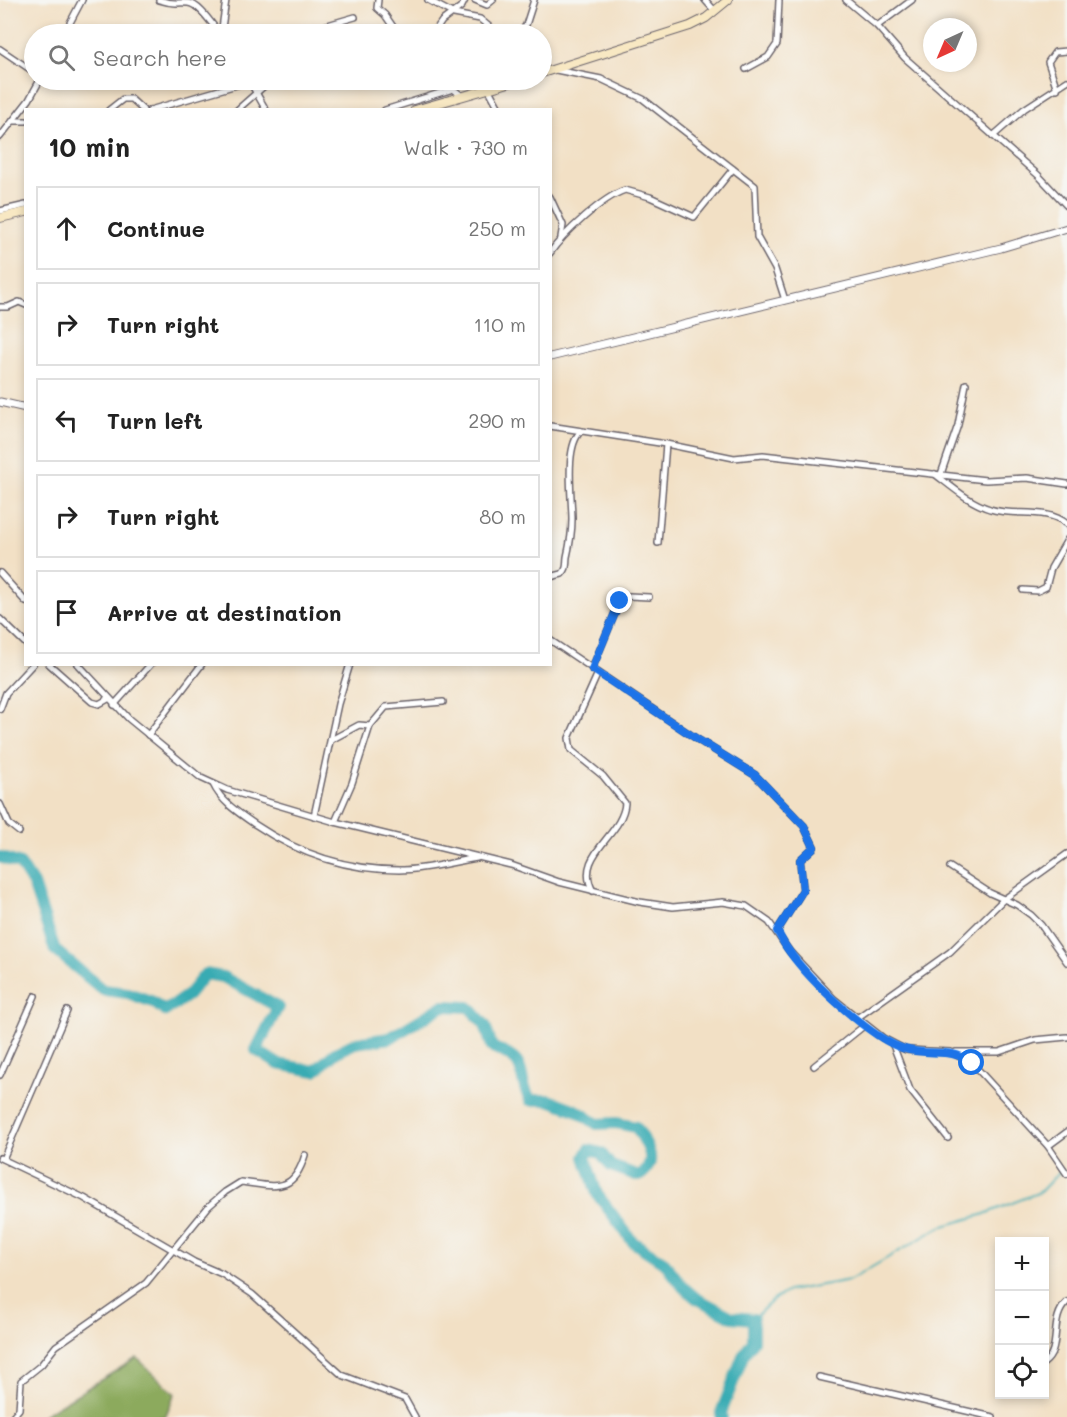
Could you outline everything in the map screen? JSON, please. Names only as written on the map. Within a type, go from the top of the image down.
[{"type":"main road","points":[[552,70],[662,37],[698,23],[728,0]]},
{"type":"main road","points":[[422,108],[475,90]]},
{"type":"main road","points":[[0,218],[24,212]]},
{"type":"street","points":[[69,24],[82,0]]},
{"type":"street","points":[[159,0],[175,6],[188,3],[195,5],[211,24]]},
{"type":"street","points":[[221,24],[226,0]]},
{"type":"street","points":[[378,0],[377,8],[391,24]]},
{"type":"street","points":[[428,0],[453,14],[480,19],[486,24]]},
{"type":"street","points":[[440,24],[453,14],[465,0]]},
{"type":"street","points":[[475,0],[488,5],[493,0]]},
{"type":"street","points":[[526,24],[534,0]]},
{"type":"street","points":[[705,0],[714,10]]},
{"type":"street","points":[[746,69],[768,57],[777,44],[779,0]]},
{"type":"street","points":[[846,0],[877,26],[905,58],[1038,175],[1067,206]]},
{"type":"street","points":[[877,26],[912,0]]},
{"type":"street","points":[[331,24],[355,17]]},
{"type":"street","points":[[0,49],[24,65]]},
{"type":"street","points":[[1057,89],[1047,63],[1055,52],[1067,51]]},
{"type":"street","points":[[555,69],[601,79],[643,99],[757,189],[757,237],[775,269],[785,300]]},
{"type":"street","points":[[993,136],[1024,109],[1067,81]]},
{"type":"street","points":[[0,137],[33,90]]},
{"type":"street","points":[[157,108],[217,90]]},
{"type":"street","points":[[239,108],[259,90]]},
{"type":"street","points":[[391,108],[450,90]]},
{"type":"street","points":[[454,90],[462,96]]},
{"type":"street","points":[[491,90],[499,108]]},
{"type":"street","points":[[257,92],[265,108]]},
{"type":"street","points":[[112,108],[123,99],[130,99],[141,108]]},
{"type":"street","points":[[13,121],[24,121]]},
{"type":"street","points":[[552,250],[561,237],[625,190],[650,197],[690,218],[694,217],[733,169]]},
{"type":"street","points":[[552,201],[563,225],[561,237]]},
{"type":"street","points":[[0,211],[24,205]]},
{"type":"street","points":[[552,357],[1001,248],[1067,228]]},
{"type":"street","points":[[0,307],[8,308],[19,302],[24,304]]},
{"type":"street","points":[[941,474],[958,425],[966,384]]},
{"type":"street","points":[[0,402],[24,407]]},
{"type":"street","points":[[552,426],[666,444],[734,458],[764,455],[986,480],[1027,478],[1067,484]]},
{"type":"street","points":[[552,576],[562,574],[567,565],[572,534],[570,495],[573,451],[575,438],[581,431]]},
{"type":"street","points":[[658,543],[666,444]]},
{"type":"street","points":[[933,473],[969,500],[990,509],[1052,516],[1067,524]]},
{"type":"street","points":[[1023,590],[1038,591],[1046,586],[1051,568],[1067,540]]},
{"type":"street","points":[[0,573],[24,601]]},
{"type":"street","points":[[592,669],[620,601],[629,596],[649,597]]},
{"type":"street","points":[[0,620],[24,642]]},
{"type":"street","points":[[552,641],[755,775],[808,832],[814,847],[800,860],[803,890],[777,931]]},
{"type":"street","points":[[0,709],[6,693],[31,666]]},
{"type":"street","points":[[50,666],[92,702],[99,704],[108,699]]},
{"type":"street","points":[[80,666],[114,705],[201,778],[213,784],[335,822],[482,857],[593,891],[673,907],[737,902],[758,912],[777,931],[789,952],[805,969],[857,1018],[893,1045],[916,1052],[999,1052],[1035,1040],[1067,1037]]},
{"type":"street","points":[[114,705],[149,666]]},
{"type":"street","points":[[148,735],[200,666]]},
{"type":"street","points":[[314,816],[338,704],[349,666]]},
{"type":"street","points":[[593,891],[586,871],[599,846],[620,822],[625,803],[608,781],[571,750],[569,738],[598,673]]},
{"type":"street","points":[[335,822],[352,783],[370,726],[386,707],[443,702]]},
{"type":"street","points":[[331,740],[359,725],[370,726]]},
{"type":"street","points":[[213,784],[216,792],[231,807],[260,827],[287,843],[331,862],[355,867],[400,870],[482,857]]},
{"type":"street","points":[[0,804],[9,824],[19,832]]},
{"type":"street","points":[[857,1018],[951,952],[1003,900],[1067,854]]},
{"type":"street","points":[[950,867],[1003,900],[1017,905],[1041,925],[1067,962]]},
{"type":"street","points":[[0,1075],[35,996]]},
{"type":"street","points":[[67,1011],[1,1159],[84,1198],[174,1251],[222,1274],[244,1288],[342,1375],[405,1399],[415,1417]]},
{"type":"street","points":[[814,1066],[865,1024]]},
{"type":"street","points":[[893,1045],[910,1090],[948,1138]]},
{"type":"street","points":[[951,1052],[972,1063],[1048,1146],[1067,1174]]},
{"type":"street","points":[[1048,1146],[1067,1132]]},
{"type":"street","points":[[12,1417],[19,1409],[21,1381],[41,1365],[56,1346],[146,1283],[210,1206],[241,1182],[274,1188],[283,1186],[292,1180],[301,1168],[305,1155]]},
{"type":"street","points":[[1049,1356],[1053,1351],[1056,1317],[1067,1302]]},
{"type":"street","points":[[819,1377],[993,1417]]},
{"type":"green space","points":[[137,1358],[175,1394],[165,1417],[45,1417],[43,1415]]},
{"type":"waterway","points":[[0,857],[20,864],[33,884],[55,950],[103,990],[128,993],[153,1002],[165,1011],[188,995],[205,974],[223,977],[278,1007],[256,1050],[278,1064],[315,1071],[335,1053],[355,1043],[390,1038],[443,1006],[469,1007],[485,1025],[492,1047],[518,1063],[530,1100],[549,1100],[576,1110],[597,1124],[616,1123],[636,1127],[650,1153],[649,1165],[639,1176],[611,1166],[601,1153],[589,1150],[585,1157],[597,1194],[633,1242],[665,1263],[683,1287],[696,1298],[732,1317],[753,1319],[753,1341],[743,1356],[721,1413],[722,1417]]},
{"type":"waterway","points":[[753,1319],[772,1301],[788,1291],[850,1280],[940,1227],[982,1215],[1040,1192],[1061,1170]]},
{"type":"route","points":[[620,601],[613,624],[592,669],[755,775],[804,826],[812,840],[814,847],[811,852],[800,860],[803,890],[777,931],[789,952],[834,999],[893,1045],[916,1052],[951,1052],[963,1056],[972,1063]]}]
